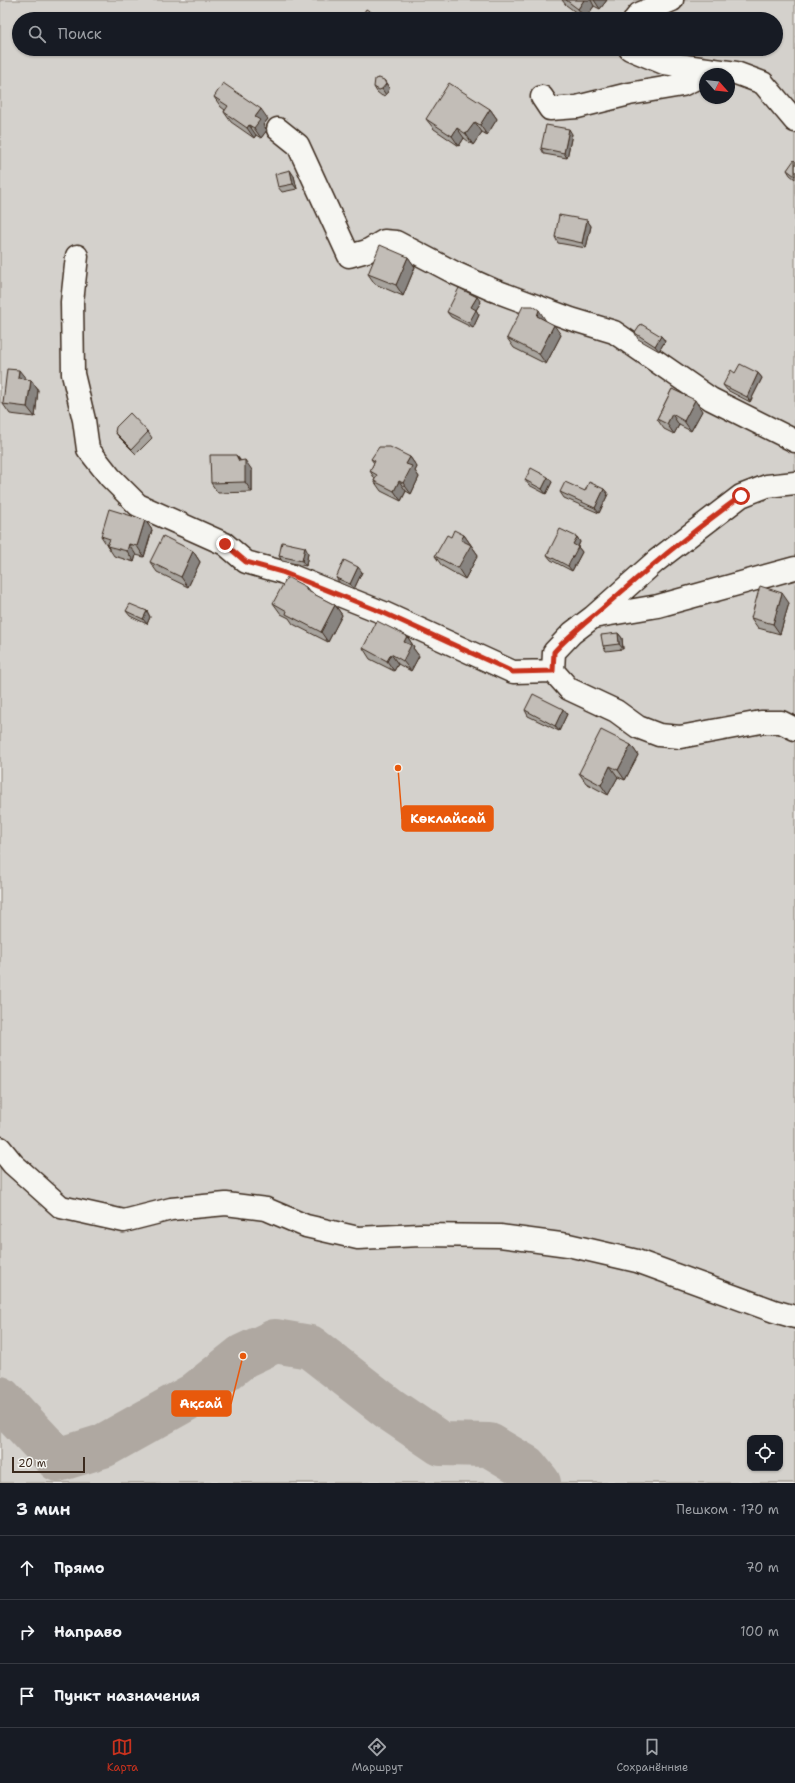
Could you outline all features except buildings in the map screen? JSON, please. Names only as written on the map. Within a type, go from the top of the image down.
[{"type":"street","points":[[644,12],[672,0]]},
{"type":"street","points":[[647,56],[664,63],[699,68]]},
{"type":"street","points":[[735,72],[763,83],[795,121]]},
{"type":"street","points":[[542,97],[550,109],[577,107],[629,94],[682,85],[699,76]]},
{"type":"street","points":[[278,129],[298,145],[349,256],[368,251],[384,241],[396,242],[455,274],[492,290],[571,319],[614,332],[712,399],[776,433],[795,441]]},
{"type":"street","points":[[77,256],[72,302],[73,374],[84,420],[88,449],[110,477],[138,505],[225,544],[246,562],[282,572],[384,613],[513,672],[553,671]]},
{"type":"street","points":[[795,483],[767,486],[741,496],[656,561],[593,617],[572,633],[554,652],[553,671],[569,689],[616,711],[638,727],[659,735],[680,737],[761,722],[781,722],[795,729]]},
{"type":"street","points":[[593,617],[658,606],[795,568]]},
{"type":"street","points":[[0,1148],[13,1164],[61,1207],[124,1220],[171,1209],[226,1204],[266,1210],[306,1226],[358,1238],[420,1235],[500,1236],[568,1245],[637,1261],[774,1311],[795,1317]]},
{"type":"shaded area","points":[[0,0],[795,0],[795,1483],[0,1483]]},
{"type":"waterway","points":[[0,1398],[58,1460],[103,1446],[194,1395],[243,1356],[275,1341],[310,1347],[391,1410],[441,1444],[489,1445],[526,1467],[539,1483]]},
{"type":"place","name":"Көклайсай","points":[[398,768]]},
{"type":"place","name":"Ақсай","points":[[243,1356]]},
{"type":"route","points":[[225,544],[246,562],[282,572],[332,594],[384,613],[513,672],[553,671],[554,652],[572,633],[593,617],[656,561],[741,496]]}]
